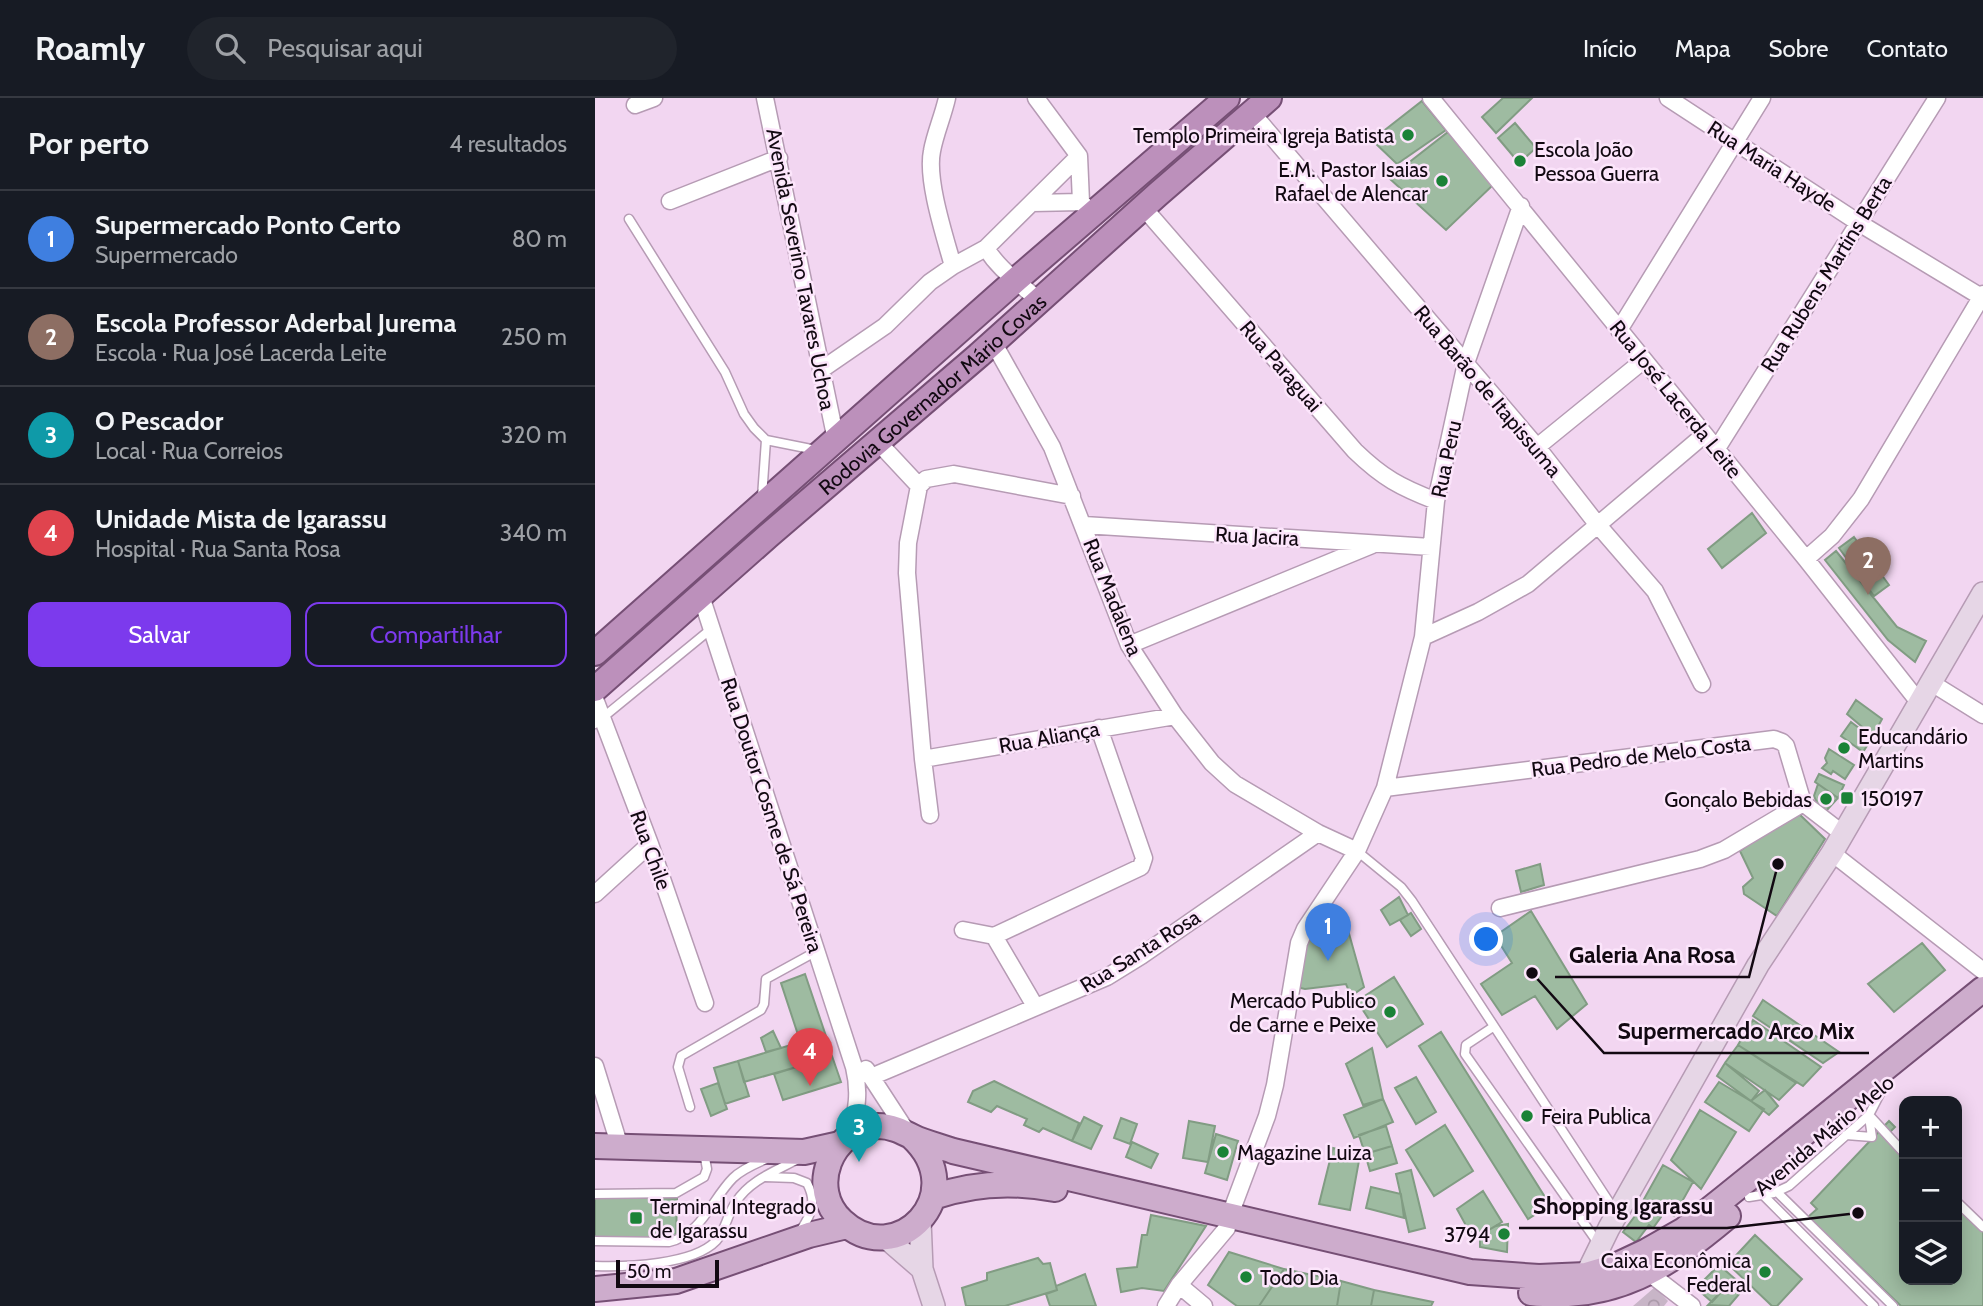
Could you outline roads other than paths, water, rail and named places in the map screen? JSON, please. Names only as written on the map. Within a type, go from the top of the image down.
[{"type":"highway","name":"Rodovia Governador Mário Covas","points":[[595,653],[1017,279],[1087,209],[1227,98]]},
{"type":"highway","name":"Rodovia Governador Mário Covas","points":[[595,689],[1260,105]]},
{"type":"main road","points":[[595,1146],[781,1151],[835,1143],[875,1126],[888,1127],[953,1151],[1229,1221],[1468,1286],[1547,1295],[1585,1291],[1600,1246],[1617,1213],[1758,965],[1832,853],[1983,593]]},
{"type":"main road","name":"Avenida Mário Melo","points":[[1585,1291],[1613,1267],[1683,1230],[1983,989]]},
{"type":"main road","name":"Avenida Mário Melo","points":[[1585,1291],[1612,1287],[1649,1273],[1679,1255],[1756,1196],[1983,1001]]},
{"type":"main road","points":[[835,1143],[827,1167],[826,1194],[838,1217],[847,1226],[872,1237],[885,1237],[910,1228],[921,1220],[933,1197],[935,1183],[930,1157],[910,1135]]},
{"type":"main road","points":[[933,1197],[958,1188],[984,1184],[1037,1185],[1229,1221]]},
{"type":"main road","points":[[921,1220],[922,1269],[934,1306]]},
{"type":"main road","points":[[595,1289],[676,1281],[809,1235],[847,1226]]},
{"type":"main road","points":[[885,1237],[922,1269]]},
{"type":"main road","points":[[1609,1306],[1649,1273]]},
{"type":"street","points":[[635,105],[653,98]]},
{"type":"street","name":"Avenida Severino Tavares Uchoa","points":[[765,98],[821,370],[830,445]]},
{"type":"street","points":[[947,98],[930,164],[932,184],[953,266]]},
{"type":"street","points":[[1032,203],[1087,209],[1079,156],[1037,98]]},
{"type":"street","name":"Rua José Lacerda Leite","points":[[1431,98],[1521,206],[1918,701]]},
{"type":"street","name":"Rua Maria Hayde","points":[[1668,98],[1859,223],[1982,296]]},
{"type":"street","points":[[1619,330],[1762,98]]},
{"type":"street","name":"Rua Rubens Martins Berta","points":[[1716,450],[1859,223],[1931,100]]},
{"type":"street","name":"Rua Barão de Itapissuma","points":[[1260,105],[1466,363],[1655,591],[1702,684]]},
{"type":"street","points":[[821,370],[885,326],[930,282],[986,247],[1079,156]]},
{"type":"street","points":[[670,201],[779,158]]},
{"type":"street","name":"Rua Peru","points":[[1166,1306],[1178,1286],[1229,1221],[1267,1116],[1275,1085],[1299,943],[1305,929],[1357,851],[1385,788],[1423,637],[1436,501],[1466,363],[1521,206]]},
{"type":"street","name":"Rua Paraguai","points":[[1143,207],[1355,451],[1378,473],[1400,488],[1436,501]]},
{"type":"street","points":[[986,247],[1003,272],[1017,279],[1039,301]]},
{"type":"street","points":[[1806,559],[1832,536],[1861,499],[1982,296]]},
{"type":"street","name":"Rua Madalena","points":[[993,342],[1052,447],[1129,645],[1175,716],[1212,763],[1235,784],[1318,833],[1357,851]]},
{"type":"street","points":[[1537,447],[1644,360]]},
{"type":"street","points":[[1423,637],[1478,612],[1528,584],[1704,435]]},
{"type":"street","points":[[877,441],[919,486]]},
{"type":"street","points":[[930,814],[907,573],[908,543],[919,486],[926,479],[954,474],[1072,496]]},
{"type":"street","name":"Rua Jacira","points":[[1084,525],[1431,547]]},
{"type":"street","points":[[1129,645],[1377,543]]},
{"type":"street","name":"Rua Doutor Cosme de Sá Pereira","points":[[701,596],[844,1034]]},
{"type":"street","points":[[1930,682],[1983,715]]},
{"type":"street","name":"Rua Chile","points":[[595,699],[599,720],[650,844],[705,1003]]},
{"type":"street","name":"Rua Aliança","points":[[923,759],[1175,716]]},
{"type":"street","points":[[963,930],[994,936],[1141,867],[1144,863],[1099,728]]},
{"type":"street","name":"Rua Pedro de Melo Costa","points":[[1385,788],[1774,739],[1786,746],[1803,803]]},
{"type":"street","points":[[1500,908],[1700,859],[1724,850],[1803,803],[1842,833]]},
{"type":"street","name":"Rua Santa Rosa","points":[[871,1077],[1035,1006],[1077,991],[1118,970],[1318,833]]},
{"type":"street","points":[[595,894],[650,844]]},
{"type":"street","points":[[1832,853],[1983,971]]},
{"type":"street","points":[[994,936],[1035,1006]]},
{"type":"street","points":[[844,1034],[910,1135]]},
{"type":"street","points":[[835,1143],[858,1104],[858,1085],[844,1034]]},
{"type":"street","points":[[595,1066],[621,1147]]},
{"type":"street","points":[[1649,1273],[1692,1306]]},
{"type":"street","points":[[1178,1286],[1204,1306]]},
{"type":"lane","points":[[629,219],[725,372],[747,420],[766,440],[830,445]]},
{"type":"lane","points":[[762,505],[766,440]]},
{"type":"lane","points":[[599,720],[711,629]]},
{"type":"lane","points":[[1357,851],[1401,887],[1412,901],[1617,1213]]},
{"type":"lane","points":[[690,1107],[678,1067],[681,1056],[761,1010],[766,979],[817,951]]},
{"type":"lane","points":[[1493,1027],[1466,1045],[1465,1055],[1600,1246]]},
{"type":"lane","points":[[1756,1196],[1777,1192],[1789,1186],[1869,1115],[1886,1082]]},
{"type":"lane","points":[[1846,1136],[1873,1137],[1869,1115]]},
{"type":"lane","points":[[1869,1115],[1899,1146]]},
{"type":"lane","points":[[595,1266],[613,1267],[673,1260],[701,1251],[718,1238],[735,1203],[748,1188],[764,1177],[835,1143]]},
{"type":"lane","points":[[595,1194],[664,1195],[694,1185],[704,1177],[707,1169],[705,1157],[689,1148]]},
{"type":"lane","points":[[595,1241],[677,1240],[695,1228],[734,1177],[781,1151]]},
{"type":"lane","points":[[764,1177],[794,1178],[807,1183],[813,1194],[813,1210],[801,1230],[776,1248]]},
{"type":"lane","points":[[1777,1192],[1893,1306]]},
{"type":"lane","points":[[1756,1196],[1874,1306]]},
{"type":"lane","points":[[1962,1207],[1983,1227]]},
{"type":"place","name":"Templo Primeira Igreja Batista","points":[[1408,135]]},
{"type":"place","name":"Escola João Pessoa Guerra","points":[[1520,161]]},
{"type":"place","name":"E.M. Pastor Isaias Rafael de Alencar","points":[[1442,181]]},
{"type":"place","name":"Escola Professor Aderbal Jurema","points":[[1868,595]]},
{"type":"place","name":"Educandário Martins","points":[[1844,748]]},
{"type":"place","name":"150197","points":[[1847,798]]},
{"type":"place","name":"Gonçalo Bebidas","points":[[1826,799]]},
{"type":"place","name":"Galeria Ana Rosa","points":[[1778,864]]},
{"type":"place","name":"Supermercado Ponto Certo","points":[[1328,961]]},
{"type":"place","name":"Supermercado Arco Mix","points":[[1532,973]]},
{"type":"place","name":"Mercado Publico de Carne e Peixe","points":[[1390,1012]]},
{"type":"place","name":"Unidade Mista de Igarassu","points":[[810,1086]]},
{"type":"place","name":"Feira Publica","points":[[1527,1116]]},
{"type":"place","name":"Magazine Luiza","points":[[1223,1152]]},
{"type":"place","name":"O Pescador","points":[[859,1162]]},
{"type":"place","name":"Shopping Igarassu","points":[[1858,1213]]},
{"type":"place","name":"Terminal Integrado de Igarassu","points":[[636,1218]]},
{"type":"place","name":"3794","points":[[1504,1234]]},
{"type":"place","name":"Caixa Econômica Federal","points":[[1765,1272]]},
{"type":"place","name":"Todo Dia","points":[[1246,1277]]}]
